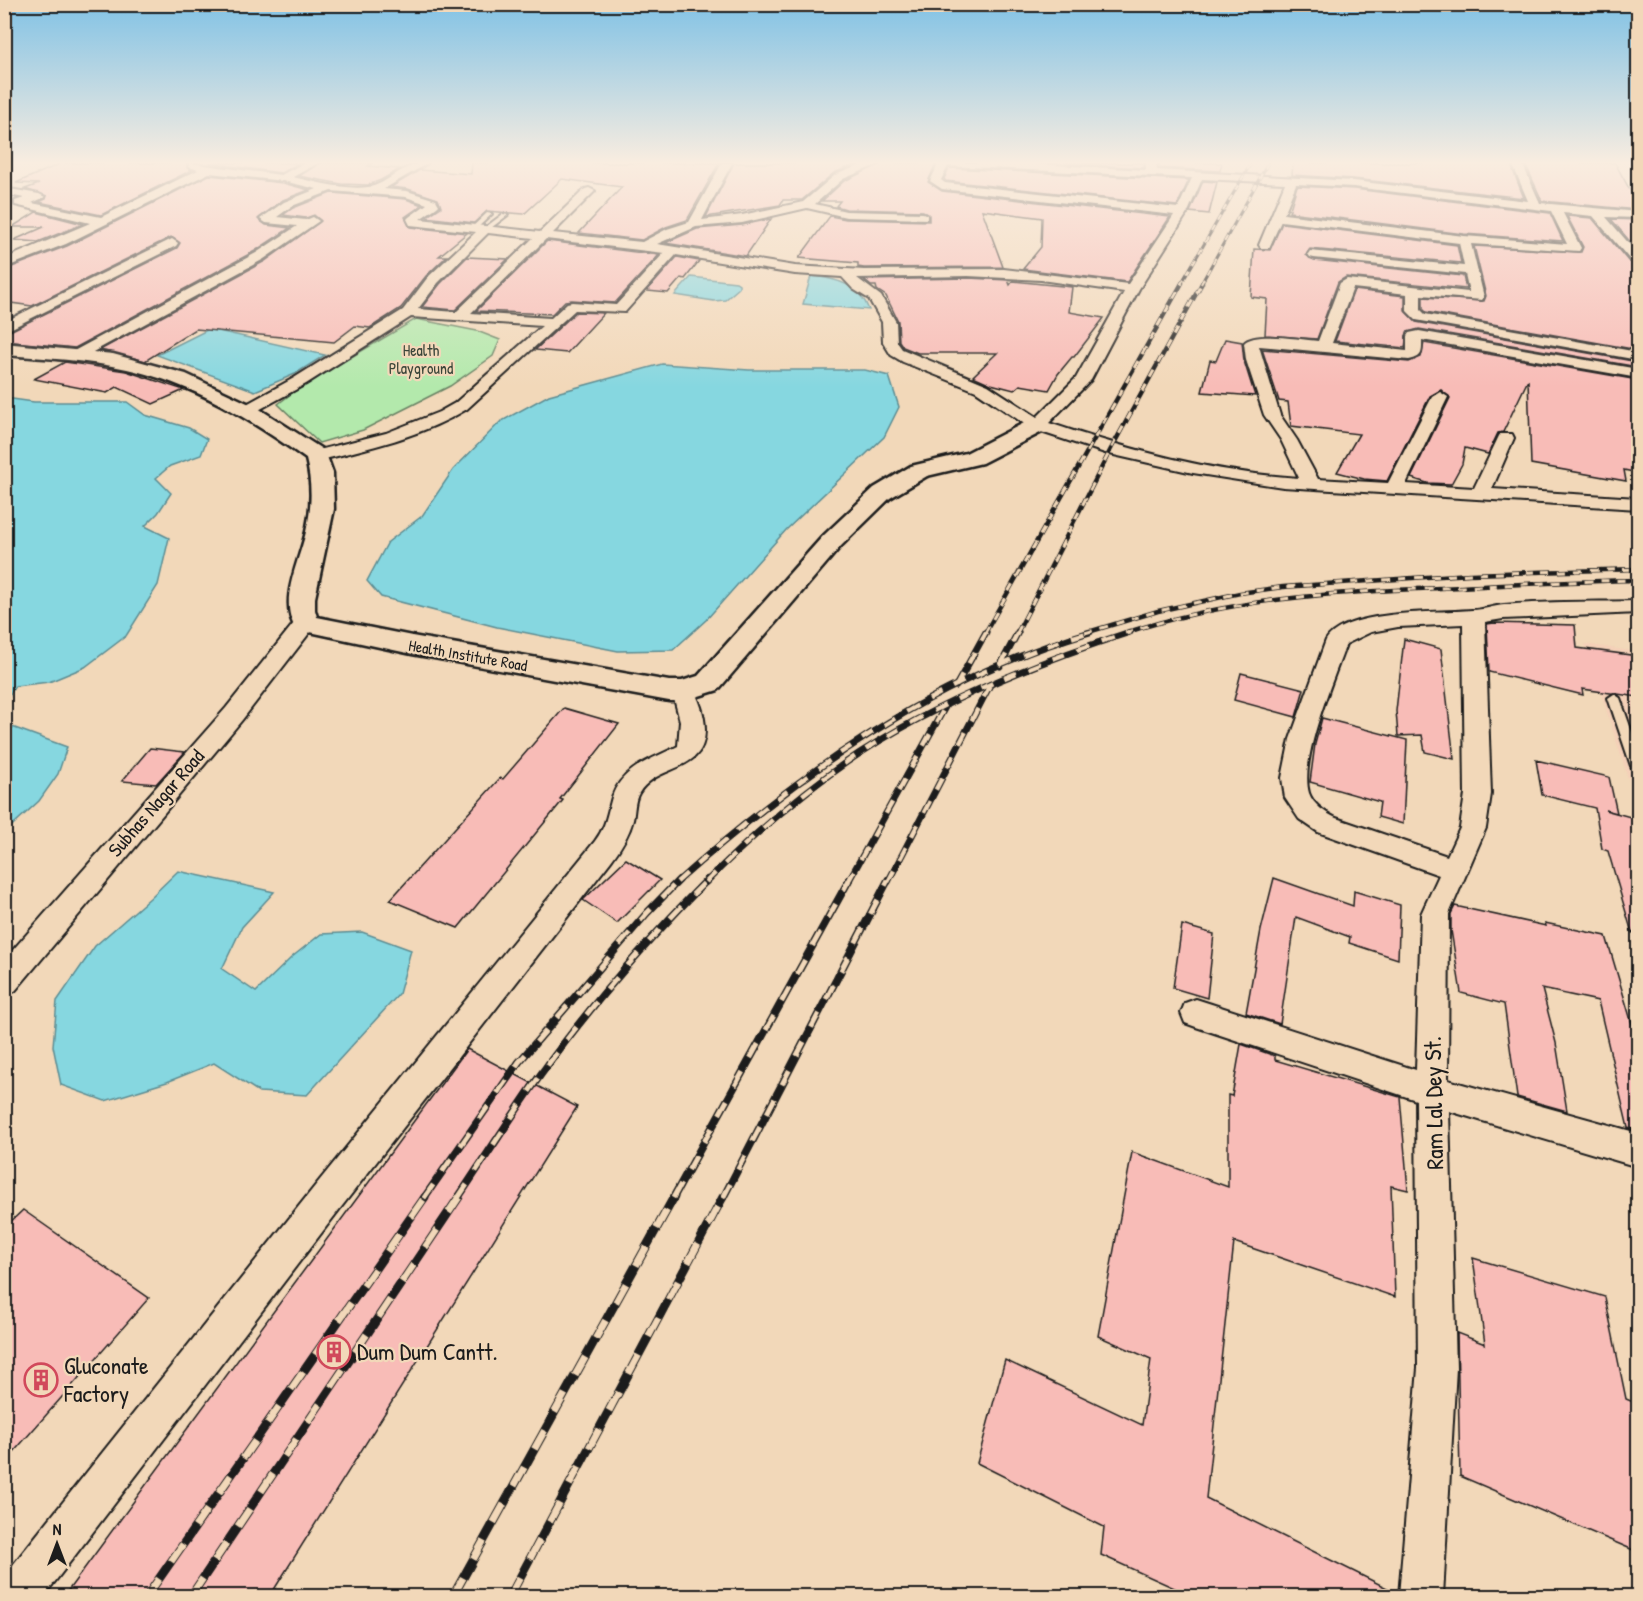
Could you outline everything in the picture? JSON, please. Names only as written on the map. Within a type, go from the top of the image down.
[{"type":"street","points":[[4,264],[69,238]]},
{"type":"street","points":[[75,356],[260,256],[288,238]]},
{"type":"street","points":[[249,409],[300,381],[408,313],[433,280],[471,238]]},
{"type":"street","points":[[460,316],[541,238]]},
{"type":"street","points":[[560,238],[644,246],[776,267],[877,276],[983,272],[1038,275],[1132,289]]},
{"type":"street","points":[[644,246],[660,238]]},
{"type":"street","points":[[1038,424],[1083,380],[1132,289],[1165,238]]},
{"type":"street","points":[[1265,245],[1268,238]]},
{"type":"street","points":[[1445,238],[1575,248],[1570,238]]},
{"type":"street","points":[[1618,238],[1635,258]]},
{"type":"street","points":[[1323,346],[1347,284],[1478,297],[1464,240]]},
{"type":"street","points":[[4,328],[172,243]]},
{"type":"street","points":[[317,456],[422,426],[447,415],[461,406],[572,306],[620,309],[673,250]]},
{"type":"street","points":[[1314,254],[1471,271]]},
{"type":"street","points":[[846,273],[858,286],[874,296],[889,322],[890,342],[896,352],[908,359],[982,388],[1038,424],[1112,449],[1193,468],[1312,485],[1481,493],[1638,504]]},
{"type":"street","points":[[1414,291],[1414,311],[1420,317],[1638,356]]},
{"type":"street","points":[[408,313],[554,322]]},
{"type":"street","points":[[1312,485],[1289,440],[1272,415],[1254,360],[1251,343],[1257,341],[1323,346],[1409,356],[1415,354],[1414,336],[1430,336],[1638,374]]},
{"type":"street","points":[[4,349],[126,362],[166,372],[249,409],[317,456],[324,486],[320,523],[302,598],[301,610],[306,623]]},
{"type":"street","points":[[1394,489],[1440,397]]},
{"type":"street","name":"Health Institute Road","points":[[306,623],[434,649],[669,691],[682,691],[708,683],[832,541],[882,493],[919,471],[974,458],[1038,424]]},
{"type":"street","points":[[1481,493],[1506,438]]},
{"type":"street","points":[[1454,869],[1315,819],[1300,801],[1296,790],[1296,770],[1305,729],[1337,640],[1365,626],[1398,620],[1474,617],[1503,612],[1638,608]]},
{"type":"street","name":"Ram Lal Dey St.","points":[[1420,1596],[1437,1368],[1432,1090],[1435,914],[1473,828],[1478,794],[1474,617]]},
{"type":"street","name":"Subhas Nagar Road","points":[[4,982],[234,714],[306,623]]},
{"type":"street","points":[[17,1596],[327,1197],[594,863],[621,821],[626,791],[636,780],[688,751],[694,730],[692,717],[682,691]]},
{"type":"street","points":[[1196,1013],[1432,1090],[1638,1150]]},
{"type":"lane","points":[[1614,698],[1638,766]]},
{"type":"shaded area","points":[[1585,644],[1638,652],[1638,809]]},
{"type":"green space","name":"Health Playground","points":[[416,319],[477,331],[500,340],[493,356],[450,386],[363,430],[319,443],[278,404],[300,387]]},
{"type":"water","points":[[811,276],[846,284],[860,294],[869,310],[803,304]]},
{"type":"water","points":[[691,277],[736,282],[739,288],[725,300],[714,301],[675,295]]},
{"type":"water","points":[[209,329],[325,355],[295,374],[255,391],[157,355]]},
{"type":"water","points":[[662,364],[749,370],[865,370],[889,376],[899,407],[884,437],[786,530],[706,620],[673,650],[618,651],[497,627],[381,597],[367,581],[388,542],[422,516],[453,470],[500,422],[549,395]]},
{"type":"water","points":[[5,398],[34,402],[127,402],[145,415],[189,428],[207,439],[201,455],[170,466],[156,478],[171,493],[158,513],[145,526],[169,538],[158,585],[126,636],[85,667],[49,682],[15,686],[5,702]]},
{"type":"water","points":[[4,724],[67,747],[58,774],[39,801],[5,832]]},
{"type":"water","points":[[178,871],[274,892],[242,927],[222,969],[256,992],[292,957],[321,934],[362,932],[411,950],[399,994],[307,1095],[259,1092],[214,1063],[167,1082],[105,1101],[61,1085],[53,1046],[57,1001],[95,946]]},
{"type":"building","points":[[19,238],[49,238],[38,242],[14,240]]},
{"type":"building","points":[[84,238],[170,238],[32,306],[4,302],[4,270]]},
{"type":"building","points":[[172,238],[275,238],[255,251],[75,348],[4,341],[4,334],[177,248],[180,243]]},
{"type":"building","points":[[298,238],[461,238],[439,256],[447,256],[426,276],[401,308],[370,328],[355,326],[334,342],[196,329],[145,361],[100,350],[265,261]]},
{"type":"building","points":[[621,238],[646,238],[642,240]]},
{"type":"building","points":[[677,238],[758,238],[746,256],[665,243]]},
{"type":"building","points":[[814,238],[992,238],[1003,267],[864,268],[858,267],[858,263],[799,258]]},
{"type":"building","points":[[1041,238],[1156,238],[1127,282],[1023,269],[1041,247]]},
{"type":"building","points":[[1275,238],[1399,238],[1457,245],[1461,263],[1310,249],[1306,255],[1314,260],[1463,276],[1466,289],[1346,277],[1338,282],[1317,339],[1265,335],[1267,299],[1251,297],[1254,249],[1270,250]]},
{"type":"building","points":[[1517,238],[1561,238],[1563,241]]},
{"type":"building","points":[[1578,238],[1609,238],[1629,262],[1638,263],[1638,350],[1426,312],[1423,309],[1423,297],[1484,301],[1486,296],[1474,246],[1581,252],[1583,247]]},
{"type":"building","points":[[1627,238],[1638,238],[1638,251]]},
{"type":"building","points":[[547,241],[659,255],[615,303],[565,301],[552,314],[476,311]]},
{"type":"building","points":[[467,257],[508,259],[455,310],[422,307],[440,284]]},
{"type":"building","points":[[677,257],[699,261],[685,279],[681,278],[668,293],[647,291]]},
{"type":"building","points":[[968,278],[1008,280],[1010,285],[1013,281],[1072,287],[1069,312],[1104,318],[1058,374],[1049,390],[1020,385],[1014,390],[973,376],[997,353],[918,353],[903,347],[899,341],[898,321],[886,296],[877,290],[876,286],[871,286],[864,280]]},
{"type":"building","points":[[1354,290],[1405,296],[1405,311],[1416,322],[1638,362],[1638,367],[1419,329],[1407,332],[1405,348],[1335,341]]},
{"type":"building","points":[[576,312],[604,313],[567,353],[535,350]]},
{"type":"building","points":[[1225,339],[1242,342],[1244,361],[1255,396],[1202,392],[1210,360],[1216,361]]},
{"type":"building","points":[[1424,343],[1638,380],[1638,473],[1624,470],[1626,481],[1531,464],[1528,380],[1503,432],[1498,433],[1488,454],[1465,448],[1462,464],[1451,484],[1427,483],[1411,478],[1450,398],[1441,390],[1430,396],[1387,481],[1364,479],[1337,472],[1359,434],[1291,426],[1288,402],[1279,401],[1262,349],[1409,362],[1421,357]]},
{"type":"building","points":[[65,362],[126,371],[184,390],[153,404],[117,387],[107,393],[34,379]]},
{"type":"building","points":[[1487,624],[1575,625],[1577,648],[1638,656],[1638,697],[1582,689],[1583,695],[1489,672]]},
{"type":"building","points":[[1404,639],[1441,649],[1454,759],[1425,752],[1422,735],[1398,736],[1396,711]]},
{"type":"building","points":[[1241,673],[1304,689],[1296,717],[1234,700]]},
{"type":"building","points":[[564,708],[619,724],[560,799],[563,800],[458,928],[390,900],[500,778],[503,779]]},
{"type":"building","points":[[1322,718],[1407,740],[1403,824],[1378,817],[1380,802],[1310,782],[1315,744]]},
{"type":"building","points":[[150,748],[185,752],[156,784],[122,781]]},
{"type":"building","points":[[1536,760],[1609,777],[1617,813],[1605,810],[1638,819],[1638,932],[1632,933],[1608,851],[1602,849],[1595,808],[1542,795]]},
{"type":"building","points":[[626,859],[660,880],[617,923],[583,900]]},
{"type":"building","points":[[1274,878],[1353,906],[1354,891],[1400,905],[1398,959],[1349,943],[1350,937],[1296,917],[1280,1024],[1246,1013],[1261,930]]},
{"type":"building","points":[[1455,906],[1546,926],[1545,923],[1606,936],[1638,1044],[1638,1131],[1628,1128],[1598,1001],[1542,989],[1556,1043],[1567,1111],[1517,1097],[1504,1004],[1461,993],[1451,930],[1451,914]]},
{"type":"building","points":[[1182,925],[1214,934],[1207,998],[1173,988]]},
{"type":"building","points":[[1241,1044],[1275,1056],[1275,1060],[1400,1097],[1408,1190],[1391,1186],[1395,1297],[1234,1242],[1206,1498],[1397,1593],[1397,1596],[1192,1596],[1101,1555],[1104,1527],[977,1463],[1005,1360],[1142,1425],[1151,1359],[1098,1336],[1132,1152],[1228,1187],[1228,1095],[1232,1096]]},
{"type":"building","name":"Dum Dum Cantt.","points":[[467,1049],[577,1107],[270,1596],[64,1596]]},
{"type":"building","name":"Gluconate Factory","points":[[23,1210],[149,1298],[4,1463],[4,1228]]},
{"type":"building","points":[[1473,1258],[1605,1297],[1626,1399],[1638,1404],[1638,1552],[1460,1476],[1457,1333],[1485,1344]]},
{"type":"railway","points":[[1181,284],[1208,238]]},
{"type":"railway","points":[[1201,284],[1227,238]]},
{"type":"railway","points":[[985,633],[1182,283]]},
{"type":"railway","points":[[1017,633],[1111,449],[1202,283]]},
{"type":"railway","points":[[1085,633],[1158,611],[1240,593],[1283,587],[1470,574],[1638,569]]},
{"type":"railway","points":[[1125,633],[1203,612],[1282,599],[1401,590],[1638,580]]},
{"type":"railway","points":[[956,685],[986,632]]},
{"type":"railway","points":[[1001,665],[1018,632]]},
{"type":"railway","points":[[1001,665],[1090,632]]},
{"type":"railway","points":[[706,882],[742,847],[799,798],[839,767],[891,734],[957,699],[1025,669],[1130,632]]},
{"type":"railway","points":[[956,685],[1001,665]]},
{"type":"railway","points":[[677,882],[770,804],[819,768],[870,734],[956,685]]},
{"type":"railway","points":[[888,882],[990,685]]},
{"type":"railway","points":[[848,882],[945,707]]},
{"type":"railway","points":[[458,1198],[539,1077],[578,1025],[662,927],[707,880]]},
{"type":"railway","points":[[673,1198],[849,880]]},
{"type":"railway","points":[[723,1198],[888,880]]},
{"type":"railway","points":[[424,1198],[519,1062],[647,913],[677,882]]},
{"type":"railway","points":[[147,1596],[425,1197]]},
{"type":"railway","points":[[191,1596],[459,1197]]},
{"type":"railway","points":[[453,1596],[674,1197]]},
{"type":"railway","points":[[510,1596],[723,1197]]},
{"type":"place","name":"Dum Dum Cantt.","points":[[334,1352]]},
{"type":"place","name":"Gluconate Factory","points":[[41,1380]]}]
